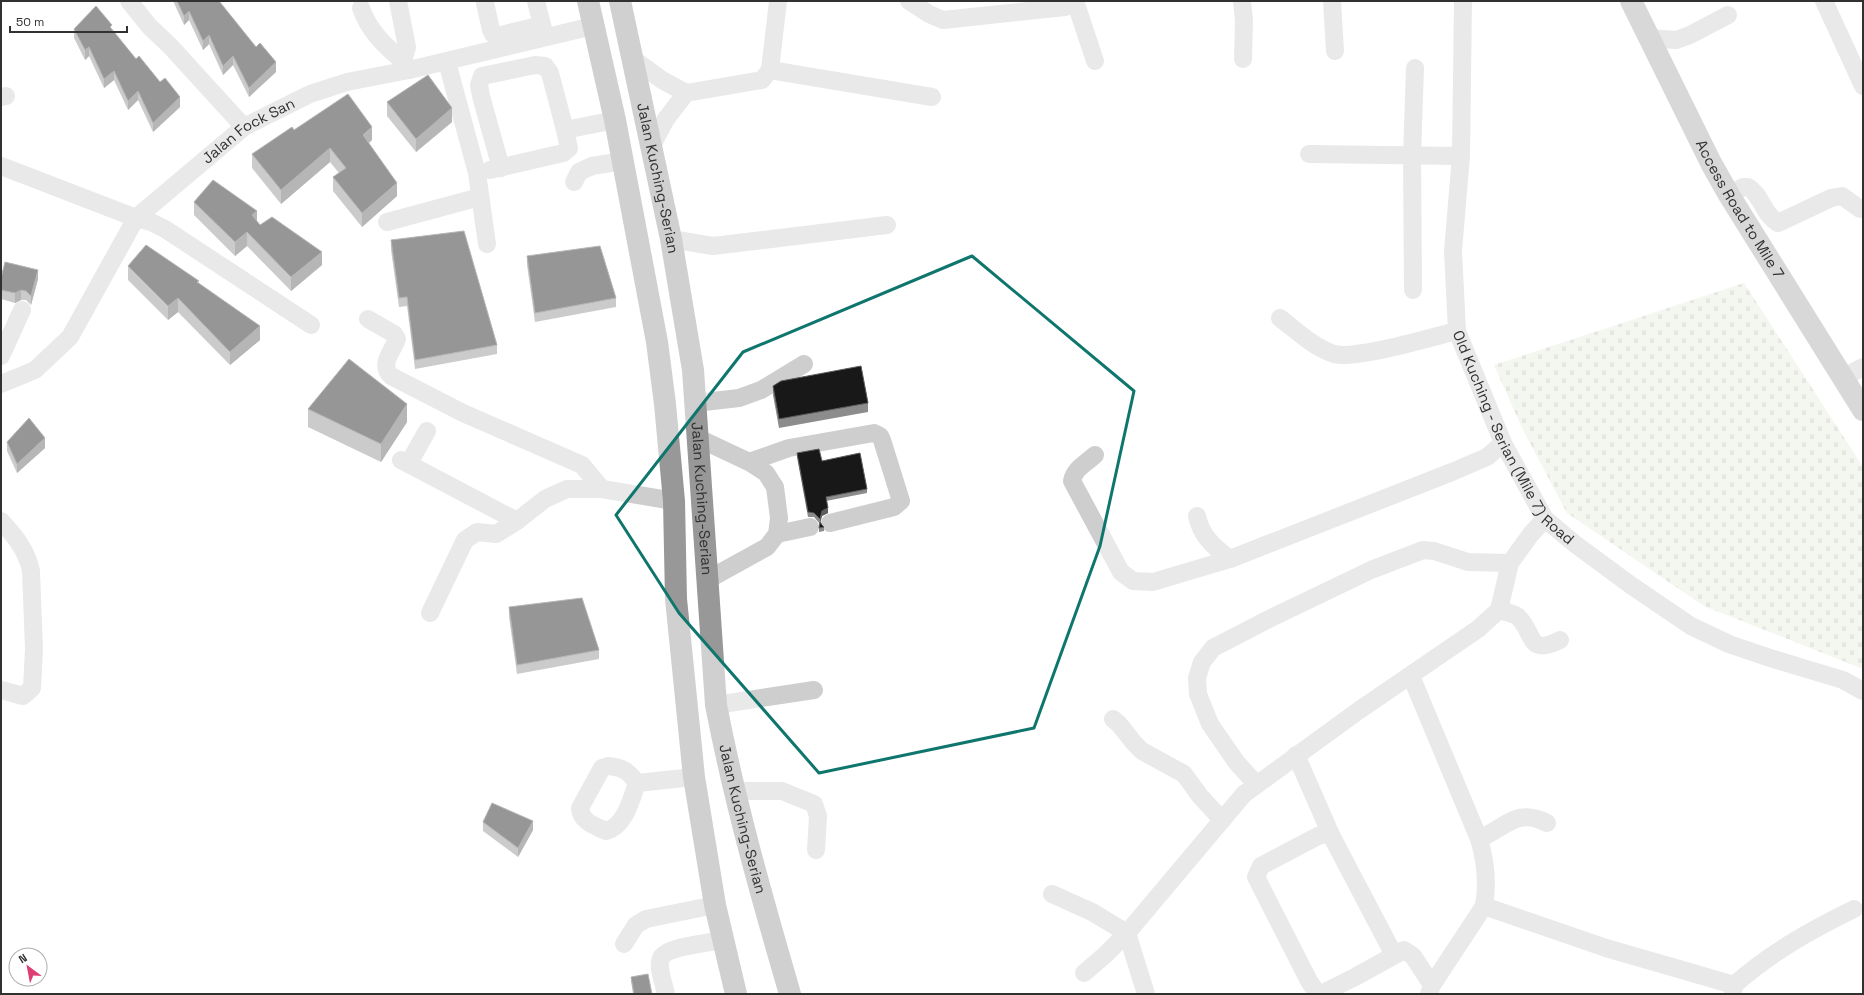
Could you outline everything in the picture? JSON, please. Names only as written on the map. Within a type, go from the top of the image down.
[{"type":"highway","name":"Jalan Kuching-Serian","points":[[588,1],[615,120],[657,342],[665,404],[674,501],[676,599],[694,777],[715,905],[722,940],[736,994]]},
{"type":"highway","name":"Jalan Kuching-Serian","points":[[620,1],[671,239],[693,370],[709,579],[716,705],[734,791],[790,994]]},
{"type":"main road","name":"Access Road to Mile 7","points":[[1631,1],[1648,38],[1728,195],[1844,377],[1863,410]]},
{"type":"street","points":[[129,1],[148,26],[171,47],[244,127]]},
{"type":"street","points":[[398,1],[407,48],[406,66]]},
{"type":"street","points":[[485,3],[491,30],[496,36],[543,31],[536,1]]},
{"type":"street","points":[[632,58],[662,80],[686,93],[762,80],[770,70],[778,1]]},
{"type":"street","points":[[908,1],[929,14],[943,20],[1065,7],[1075,1],[1095,61]]},
{"type":"street","points":[[1242,1],[1244,20],[1243,59]]},
{"type":"street","points":[[1332,1],[1335,51]]},
{"type":"street","name":"Old Kuching - Serian (Mile 7) Road","points":[[1463,1],[1462,156],[1453,251],[1457,331],[1503,444],[1545,519],[1575,544],[1632,586],[1691,626],[1743,649],[1843,680],[1863,692]]},
{"type":"street","points":[[1824,1],[1863,86]]},
{"type":"street","points":[[361,8],[365,20],[380,42],[406,66]]},
{"type":"street","points":[[1648,38],[1676,40],[1690,35],[1728,15]]},
{"type":"street","name":"Jalan Fock San","points":[[1,384],[35,370],[70,337],[136,218],[244,127],[310,94],[347,82],[406,66],[447,62],[543,31],[593,26]]},
{"type":"street","points":[[447,62],[477,174],[487,244]]},
{"type":"street","points":[[477,174],[563,153],[569,148],[550,73],[545,66],[535,64],[482,76],[479,85],[481,96],[501,168]]},
{"type":"street","points":[[1413,290],[1412,156],[1415,68]]},
{"type":"street","points":[[770,70],[932,98]]},
{"type":"street","points":[[651,147],[666,119],[686,93]]},
{"type":"street","points":[[565,130],[615,120]]},
{"type":"street","points":[[1309,154],[1462,156]]},
{"type":"street","points":[[574,182],[579,172],[592,166],[623,161]]},
{"type":"street","points":[[1,166],[136,218],[151,222],[165,229],[311,325]]},
{"type":"street","points":[[1728,195],[1748,186],[1756,194],[1770,218],[1778,223],[1831,198],[1842,196],[1860,209]]},
{"type":"street","points":[[387,222],[480,197]]},
{"type":"street","points":[[671,239],[713,246],[887,225]]},
{"type":"street","points":[[1,356],[22,310]]},
{"type":"street","points":[[1280,318],[1311,343],[1335,354],[1364,354],[1457,331]]},
{"type":"street","points":[[368,319],[394,334],[397,339],[386,365],[387,372],[391,376],[463,413],[582,465],[602,489]]},
{"type":"street","points":[[696,403],[739,398],[761,390],[804,364]]},
{"type":"street","points":[[1844,377],[1863,367]]},
{"type":"street","points":[[427,431],[405,462],[517,521]]},
{"type":"street","points":[[749,462],[789,448],[874,433],[880,436],[902,501],[894,507],[830,523]]},
{"type":"street","points":[[698,438],[749,462],[766,473],[774,488],[779,518],[777,534],[767,547],[709,579]]},
{"type":"street","points":[[1095,455],[1077,470],[1073,475],[1072,481],[1121,572],[1133,581],[1153,582],[1230,559],[1452,472],[1487,457],[1503,444]]},
{"type":"street","points":[[430,613],[465,540],[477,532],[496,534],[517,521],[545,499],[567,489],[602,489],[674,501]]},
{"type":"street","points":[[1197,516],[1202,533],[1212,545],[1230,559]]},
{"type":"street","points":[[1084,973],[1127,933],[1244,794],[1296,755],[1478,629],[1499,610],[1510,563],[1531,534],[1545,519]]},
{"type":"street","points":[[1,521],[14,536],[29,559],[31,571],[34,649],[32,688],[23,696],[1,690]]},
{"type":"street","points":[[777,534],[810,527]]},
{"type":"street","points":[[1256,784],[1237,763],[1210,724],[1198,694],[1197,678],[1202,662],[1213,648],[1268,619],[1364,573],[1423,550],[1434,551],[1468,562],[1510,563]]},
{"type":"street","points":[[1499,610],[1515,615],[1533,641],[1539,646],[1547,646],[1560,640]]},
{"type":"street","points":[[1411,676],[1479,839],[1485,857],[1486,874],[1484,906],[1430,990]]},
{"type":"street","points":[[716,705],[814,690]]},
{"type":"street","points":[[1114,719],[1120,724],[1142,751],[1184,774],[1200,796],[1222,820]]},
{"type":"street","points":[[1296,755],[1332,838],[1394,955]]},
{"type":"street","points":[[637,784],[694,777]]},
{"type":"street","points":[[734,791],[782,791],[814,804],[818,816],[816,850]]},
{"type":"street","points":[[1479,839],[1500,826],[1519,819],[1533,816],[1547,823]]},
{"type":"street","points":[[1332,838],[1326,834],[1318,836],[1261,866],[1256,877],[1308,981],[1321,994],[1404,950],[1413,956],[1430,990]]},
{"type":"street","points":[[1052,894],[1092,912],[1127,933],[1146,994]]},
{"type":"street","points":[[624,944],[636,925],[646,920],[715,905]]},
{"type":"street","points":[[1484,906],[1606,948],[1733,989],[1767,958],[1791,943],[1854,909]]},
{"type":"street","points":[[666,994],[660,966],[661,957],[669,950],[722,940]]},
{"type":"highlighted area","points":[[972,256],[1134,391],[1100,546],[1034,728],[819,773],[679,613],[616,515],[743,352]]},
{"type":"green space","points":[[1744,283],[1863,467],[1863,669],[1704,606],[1567,513],[1522,428],[1494,365]]},
{"type":"building","points":[[177,1],[219,1],[256,47],[260,43],[276,62],[249,88],[233,56],[223,66],[209,35],[203,41],[189,11],[184,16]]},
{"type":"building","points":[[96,6],[112,25],[110,27],[136,59],[139,56],[160,82],[165,78],[180,97],[153,123],[138,91],[128,101],[114,71],[104,79],[89,47],[85,50],[74,29]]},
{"type":"building","points":[[428,75],[452,108],[416,139],[387,102]]},
{"type":"building","points":[[348,94],[372,127],[363,135],[397,183],[362,213],[333,177],[346,168],[330,148],[281,190],[252,154],[292,127],[294,130]]},
{"type":"building","points":[[213,180],[257,211],[252,215],[260,225],[272,217],[322,252],[291,277],[247,232],[235,242],[194,202]]},
{"type":"building","points":[[464,231],[497,345],[415,360],[407,297],[399,298],[391,240]]},
{"type":"building","points":[[146,245],[199,281],[197,282],[260,326],[230,352],[178,298],[168,306],[128,266]]},
{"type":"building","points":[[600,246],[616,298],[535,313],[527,256]]},
{"type":"building","points":[[5,262],[38,270],[31,296],[26,291],[21,290],[15,293],[1,290],[1,278]]},
{"type":"building","points":[[349,359],[407,404],[381,444],[308,409]]},
{"type":"building","points":[[861,366],[868,403],[779,419],[773,386],[781,381]]},
{"type":"building","points":[[29,418],[45,438],[17,464],[7,442]]},
{"type":"building","points":[[819,449],[822,461],[860,453],[867,489],[826,497],[828,508],[822,511],[820,519],[814,513],[808,512],[797,453]]},
{"type":"building","points":[[820,522],[822,525],[824,527],[819,528]]},
{"type":"building","points":[[582,598],[599,650],[517,665],[509,607]]},
{"type":"building","points":[[492,803],[533,821],[518,848],[483,822]]},
{"type":"building","points":[[648,974],[652,994],[634,994],[631,977]]}]
